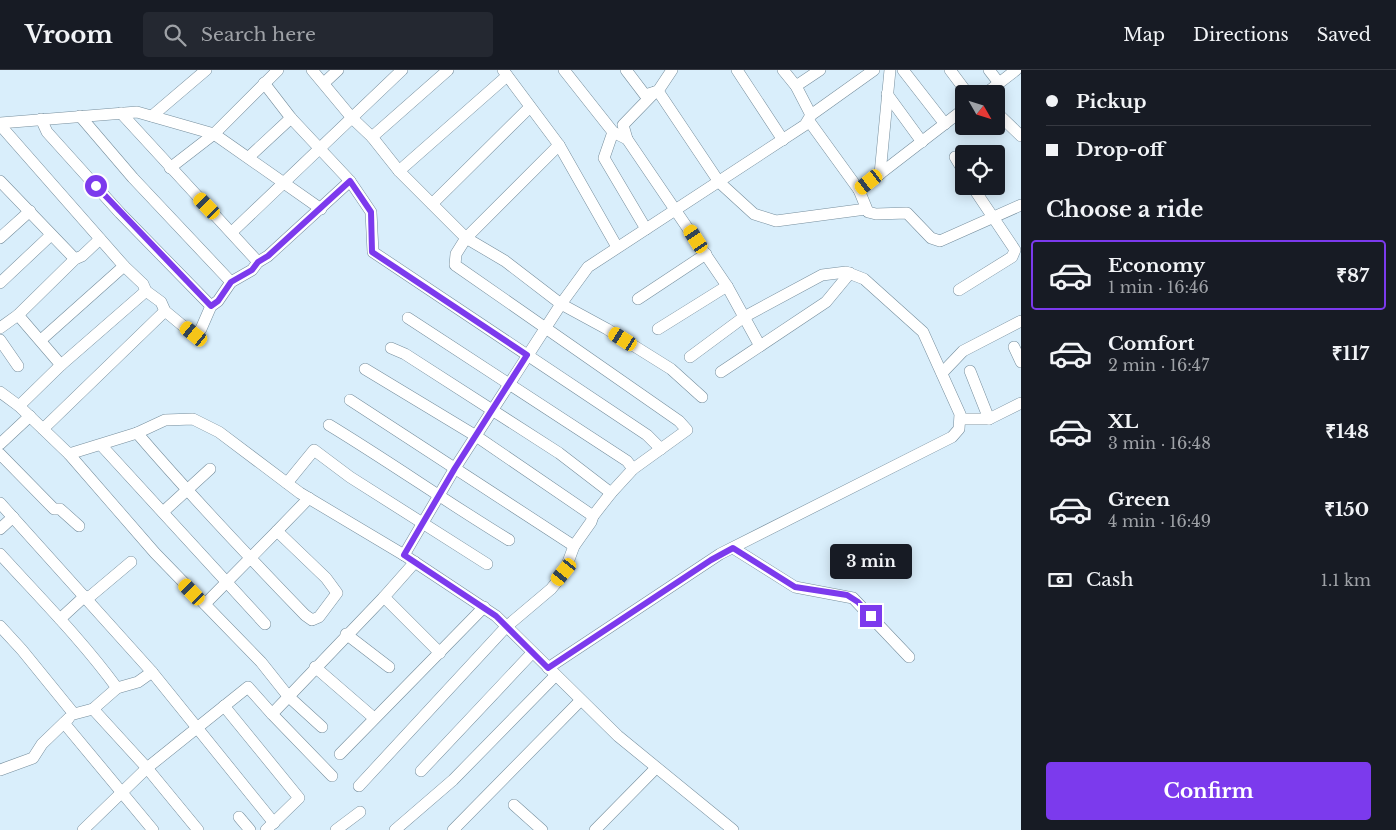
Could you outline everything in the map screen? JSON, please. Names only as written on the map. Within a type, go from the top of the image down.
[{"type":"street","points":[[152,116],[206,70]]},
{"type":"street","points":[[170,168],[214,134],[278,70]]},
{"type":"street","points":[[312,70],[352,118],[372,137],[399,172],[466,238],[505,261],[561,304],[607,329],[671,369],[702,397]]},
{"type":"street","points":[[324,83],[338,70]]},
{"type":"street","points":[[232,232],[402,70]]},
{"type":"street","points":[[372,137],[448,70]]},
{"type":"street","points":[[564,70],[613,132],[627,139]]},
{"type":"street","points":[[626,70],[646,95],[656,92]]},
{"type":"street","points":[[672,70],[656,92],[623,125],[627,139],[727,286],[760,346]]},
{"type":"street","points":[[737,70],[783,140]]},
{"type":"street","points":[[783,70],[796,86],[810,118],[858,190],[866,209],[872,214],[907,214],[932,238],[940,241],[1021,205]]},
{"type":"street","points":[[796,86],[820,70]]},
{"type":"street","points":[[404,555],[455,468],[527,355],[588,267],[783,140],[874,70]]},
{"type":"street","points":[[880,174],[890,70]]},
{"type":"street","points":[[903,70],[945,124]]},
{"type":"street","points":[[950,70],[961,85]]},
{"type":"street","points":[[990,70],[999,83]]},
{"type":"street","points":[[996,85],[1017,70],[1021,75]]},
{"type":"street","points":[[399,172],[505,73],[559,145],[617,247]]},
{"type":"street","points":[[264,83],[291,118],[350,181],[371,212],[372,252],[647,435],[661,449]]},
{"type":"street","points":[[656,92],[719,182],[754,214],[776,221],[866,209]]},
{"type":"street","points":[[887,94],[922,142]]},
{"type":"street","points":[[432,204],[530,107]]},
{"type":"street","points":[[0,124],[137,112],[214,134],[321,209]]},
{"type":"street","points":[[121,113],[258,262]]},
{"type":"street","points":[[80,116],[133,178],[231,282]]},
{"type":"street","points":[[858,190],[955,116]]},
{"type":"street","points":[[249,157],[291,118]]},
{"type":"street","points":[[41,120],[47,132],[120,213],[211,306]]},
{"type":"street","points":[[1005,121],[1021,136]]},
{"type":"street","points":[[0,124],[124,266],[143,284],[146,291],[161,302],[165,311],[194,334],[201,328],[211,306],[218,301],[231,282],[252,270],[258,262],[321,209],[350,181]]},
{"type":"street","points":[[613,132],[604,158],[646,229]]},
{"type":"street","points":[[359,786],[506,627],[551,590],[564,572],[574,546],[591,522],[593,516],[633,469],[687,430],[679,421],[455,265],[456,254],[466,238],[559,145]]},
{"type":"street","points":[[0,181],[4,194],[30,211],[75,259]]},
{"type":"street","points":[[959,290],[1014,254],[1013,246],[978,195]]},
{"type":"street","points":[[0,238],[30,211]]},
{"type":"street","points":[[0,283],[51,235]]},
{"type":"street","points":[[0,328],[18,315],[75,259],[82,256],[100,239]]},
{"type":"street","points":[[638,299],[706,254]]},
{"type":"street","points":[[42,340],[124,266]]},
{"type":"street","points":[[721,372],[826,302],[850,273]]},
{"type":"street","points":[[395,830],[453,780],[552,672],[711,560],[952,437],[959,429],[962,419],[923,332],[864,279],[850,273],[822,275],[744,317],[690,357]]},
{"type":"street","points":[[658,329],[727,286]]},
{"type":"street","points":[[19,406],[61,365],[146,291]]},
{"type":"street","points":[[43,428],[165,311]]},
{"type":"street","points":[[18,315],[42,340],[61,365]]},
{"type":"street","points":[[408,318],[627,461],[633,469]]},
{"type":"street","points":[[942,374],[962,351],[1021,321]]},
{"type":"street","points":[[0,340],[18,366]]},
{"type":"street","points":[[1014,347],[1021,362]]},
{"type":"street","points":[[391,348],[405,354],[559,453],[611,493]]},
{"type":"street","points":[[365,369],[476,436],[593,516]]},
{"type":"street","points":[[970,371],[989,419]]},
{"type":"street","points":[[0,392],[19,406],[69,454],[155,553],[261,662],[288,696],[322,727]]},
{"type":"street","points":[[350,400],[574,546]]},
{"type":"street","points":[[962,419],[989,419],[1021,403]]},
{"type":"street","points":[[0,443],[30,416]]},
{"type":"street","points":[[69,454],[137,433],[165,420],[193,419],[219,432],[309,498],[404,555],[484,607],[580,701],[725,828]]},
{"type":"street","points":[[329,425],[370,450],[438,497],[509,540]]},
{"type":"street","points":[[137,433],[186,491],[305,615],[312,620],[319,617],[335,599],[337,593],[335,588],[277,531]]},
{"type":"street","points":[[101,445],[265,624]]},
{"type":"street","points":[[287,483],[314,450],[350,477],[487,564]]},
{"type":"street","points":[[0,454],[54,509],[60,509],[80,526]]},
{"type":"street","points":[[163,512],[210,469]]},
{"type":"street","points":[[205,604],[309,498]]},
{"type":"street","points":[[0,503],[152,672],[197,728],[270,826],[298,798],[224,706]]},
{"type":"street","points":[[0,529],[13,517]]},
{"type":"street","points":[[733,548],[795,587],[853,598],[909,657]]},
{"type":"street","points":[[0,554],[60,619],[100,665],[117,688]]},
{"type":"street","points":[[60,619],[131,562]]},
{"type":"street","points":[[272,714],[346,634],[384,597],[414,562]]},
{"type":"street","points":[[384,597],[440,653]]},
{"type":"street","points":[[340,754],[484,607]]},
{"type":"street","points":[[0,626],[74,714]]},
{"type":"street","points":[[346,634],[388,667]]},
{"type":"street","points":[[421,771],[532,653]]},
{"type":"street","points":[[315,667],[374,718]]},
{"type":"street","points":[[0,770],[33,758],[42,744],[74,714],[93,709],[117,688],[138,682],[152,672]]},
{"type":"street","points":[[83,830],[120,791],[146,768],[248,687],[332,776]]},
{"type":"street","points":[[453,830],[580,701]]},
{"type":"street","points":[[93,709],[198,830]]},
{"type":"street","points":[[64,723],[153,830]]},
{"type":"street","points":[[595,830],[656,768]]},
{"type":"street","points":[[514,805],[535,828]]},
{"type":"street","points":[[336,830],[360,812]]},
{"type":"street","points":[[239,817],[250,830]]},
{"type":"route","points":[[96,186],[211,306],[218,301],[231,282],[252,270],[258,262],[268,256],[350,181],[371,212],[372,252],[527,355],[455,468],[404,555],[496,616],[548,668],[720,554],[733,548],[789,585],[800,589],[847,595],[858,602],[871,616]]}]
